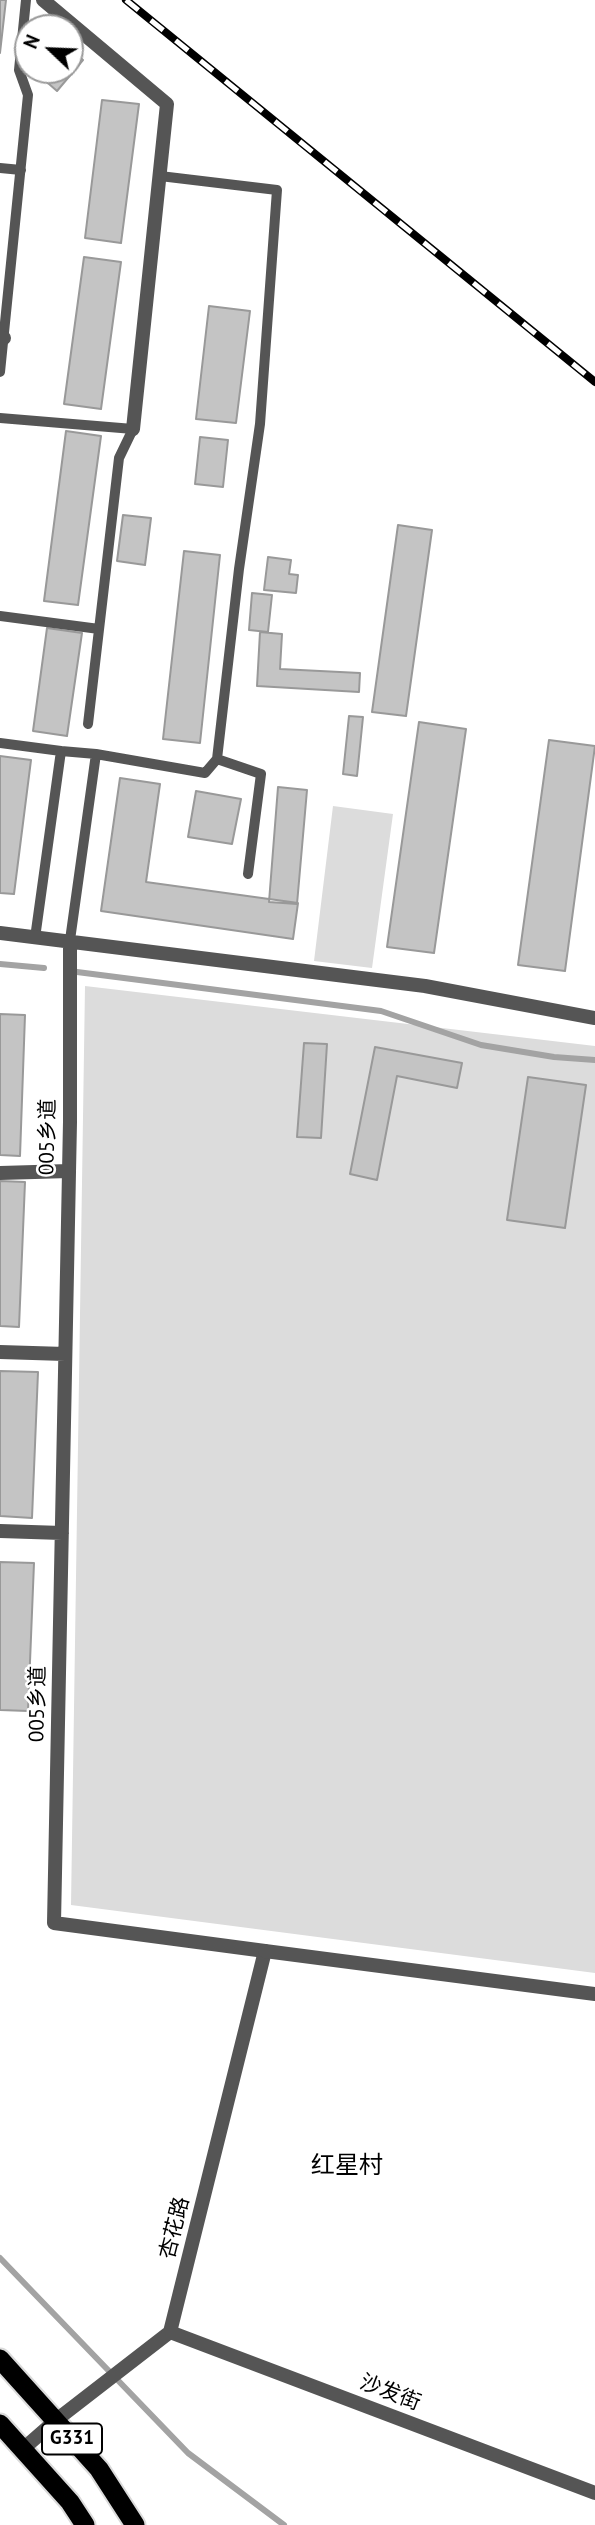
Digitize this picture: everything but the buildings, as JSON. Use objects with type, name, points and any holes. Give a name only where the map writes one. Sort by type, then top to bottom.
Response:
[{"type":"highway","name":"G331","points":[[0,2359],[99,2469],[135,2525]]},
{"type":"highway","name":"G331","points":[[0,2424],[70,2502],[85,2525]]},
{"type":"street","points":[[43,0],[167,104],[133,429]]},
{"type":"street","points":[[0,933],[425,986],[595,1018]]},
{"type":"street","name":"005乡道","points":[[69,940],[69,1171],[54,1923],[595,1994]]},
{"type":"street","points":[[0,1173],[69,1171]]},
{"type":"street","points":[[0,1352],[65,1354]]},
{"type":"street","points":[[0,1531],[62,1533]]},
{"type":"street","name":"杏花路","points":[[170,2332],[265,1951]]},
{"type":"street","points":[[23,2449],[170,2332]]},
{"type":"street","name":"沙发街","points":[[170,2332],[595,2493]]},
{"type":"lane","points":[[0,372],[28,95],[19,70],[26,0]]},
{"type":"lane","points":[[0,168],[21,170]]},
{"type":"lane","points":[[0,743],[96,754],[205,773],[217,759],[239,569],[260,424],[277,190],[160,176]]},
{"type":"lane","points":[[0,418],[133,429],[119,458],[88,724]]},
{"type":"lane","points":[[0,616],[99,629]]},
{"type":"lane","points":[[35,938],[61,751]]},
{"type":"lane","points":[[69,940],[96,754]]},
{"type":"lane","points":[[217,759],[261,774],[248,874]]},
{"type":"shaded area","points":[[333,806],[393,814],[372,968],[314,961]]},
{"type":"shaded area","points":[[85,986],[595,1046],[595,1973],[71,1905]]},
{"type":"waterway","points":[[0,964],[44,968]]},
{"type":"waterway","points":[[77,972],[381,1011],[481,1045],[554,1057],[595,1060]]},
{"type":"waterway","points":[[0,2258],[188,2453],[284,2525]]},
{"type":"railway","points":[[126,0],[595,382]]},
{"type":"district","name":"红星村","points":[[347,2166]]}]
